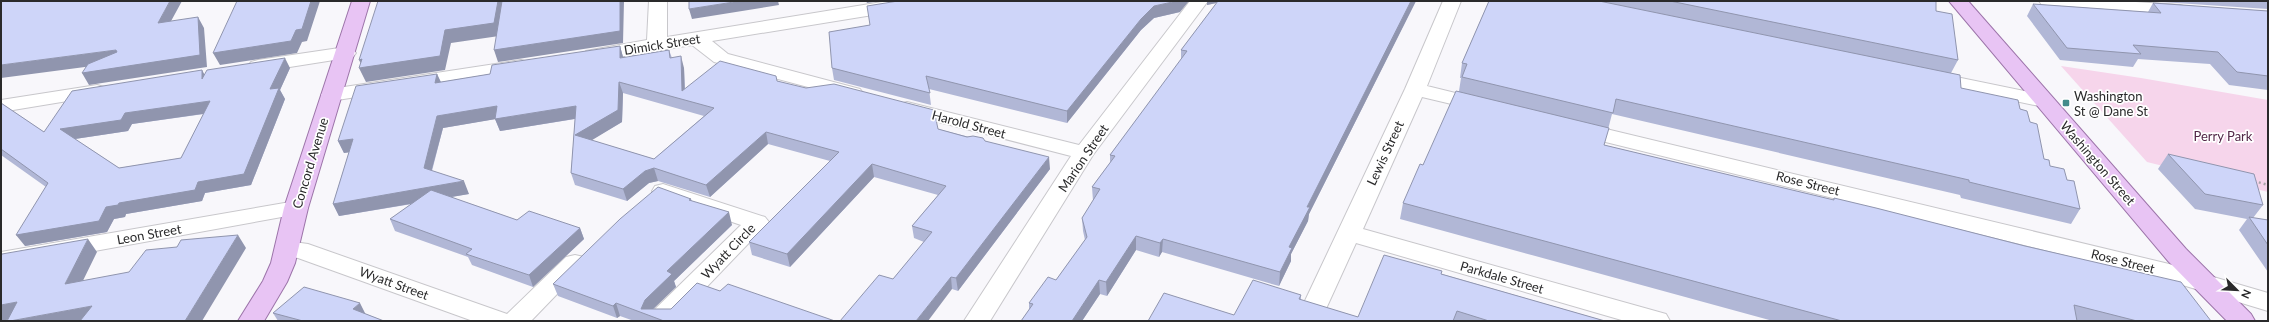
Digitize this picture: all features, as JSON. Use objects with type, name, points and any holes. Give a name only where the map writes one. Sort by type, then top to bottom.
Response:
[{"type":"main road","name":"Concord Avenue","points":[[251,321],[275,282],[287,249],[296,208],[331,95],[346,53],[361,1]]},
{"type":"main road","name":"Washington Street","points":[[1958,1],[2173,251],[2242,321]]},
{"type":"street","points":[[657,45],[658,1]]},
{"type":"street","name":"Dimick Street","points":[[579,57],[697,39],[922,1]]},
{"type":"street","name":"Marion Street","points":[[977,321],[1003,283],[1084,154],[1199,1]]},
{"type":"street","name":"Lewis Street","points":[[1316,305],[1414,89],[1452,1]]},
{"type":"street","points":[[2048,1],[2197,12]]},
{"type":"street","points":[[697,39],[722,58],[868,97]]},
{"type":"street","points":[[237,69],[346,53]]},
{"type":"street","points":[[331,95],[539,63]]},
{"type":"street","points":[[1915,74],[2044,101]]},
{"type":"street","points":[[1,106],[119,87]]},
{"type":"street","points":[[1414,89],[1497,109]]},
{"type":"street","name":"Harold Street","points":[[891,103],[1084,154]]},
{"type":"street","name":"Rose Street","points":[[1560,124],[2201,280],[2268,302]]},
{"type":"street","name":"Wyatt Circle","points":[[646,200],[658,189],[757,222],[659,321]]},
{"type":"street","name":"Leon Street","points":[[1,260],[296,208]]},
{"type":"street","name":"Parkdale Street","points":[[1348,233],[1656,321]]},
{"type":"street","points":[[515,321],[592,246]]},
{"type":"street","name":"Wyatt Street","points":[[287,249],[300,250],[315,255],[500,321]]},
{"type":"path","points":[[2253,181],[2268,185]]},
{"type":"green space","name":"Perry Park","points":[[2061,66],[2268,100],[2268,192],[2147,162]]},
{"type":"building","points":[[1,1],[170,1],[158,23],[198,17],[200,55],[82,73],[88,64],[117,52],[116,50],[1,65]]},
{"type":"building","points":[[237,1],[311,1],[302,29],[296,30],[291,41],[213,53]]},
{"type":"building","points":[[378,1],[498,1],[494,23],[445,30],[440,56],[359,68],[362,59],[359,60]]},
{"type":"building","points":[[502,1],[620,1],[620,31],[494,50]]},
{"type":"building","points":[[689,1],[740,1],[689,9]]},
{"type":"building","points":[[898,1],[1177,1],[1154,6],[1141,19],[1067,111],[926,76],[930,93],[832,68],[829,32],[870,25],[867,6]]},
{"type":"building","points":[[1218,1],[1411,1],[1307,207],[1310,207],[1289,247],[1292,248],[1280,272],[1163,239],[1160,243],[1136,236],[1106,282],[1099,280],[1072,321],[1021,321],[1033,304],[1029,303],[1048,277],[1056,280],[1087,237],[1082,218],[1100,189],[1092,187],[1115,156],[1110,155],[1187,51],[1181,50]]},
{"type":"building","points":[[1489,1],[1599,1],[1960,75],[1961,88],[2018,100],[2020,109],[2027,111],[2030,122],[2037,124],[2044,159],[2049,160],[2050,166],[2064,169],[2067,180],[2074,181],[2080,209],[1969,182],[1969,180],[1616,99],[1613,113],[1462,77],[1467,64],[1462,63]]},
{"type":"building","points":[[1670,1],[1936,1],[1936,11],[1952,14],[1958,60]]},
{"type":"building","points":[[2153,3],[2268,11],[2268,76],[2237,72],[2218,52],[2133,45],[2141,54],[2067,48],[2033,4],[2161,13]]},
{"type":"building","points":[[620,46],[620,58],[669,50],[670,58],[681,56],[682,91],[720,61],[776,76],[777,81],[806,88],[834,84],[934,110],[938,129],[967,137],[973,136],[983,138],[985,141],[1049,157],[956,278],[951,277],[916,321],[840,321],[879,275],[893,279],[932,232],[912,226],[946,186],[872,164],[787,254],[749,242],[839,152],[766,132],[706,185],[654,168],[645,171],[623,189],[571,173],[576,106],[495,119],[497,106],[437,116],[424,168],[464,181],[333,204],[353,139],[338,141],[356,86],[437,74],[435,83],[490,74],[492,65]],"holes":[[[619,82],[714,108],[654,159],[575,135],[618,110]]]},
{"type":"building","points":[[285,58],[270,89],[279,88],[244,174],[198,182],[195,190],[119,203],[118,205],[106,207],[99,221],[16,235],[48,183],[1,149],[1,103],[44,132],[72,91],[202,70],[202,79],[207,70]],"holes":[[[210,101],[181,158],[119,168],[60,129],[121,120],[125,113]]]},
{"type":"building","points":[[1456,91],[1609,128],[1604,145],[1834,200],[1834,198],[2025,246],[2181,282],[2211,321],[2137,321],[2074,305],[2077,321],[1842,321],[1403,203],[1420,164],[1423,165]]},
{"type":"building","points":[[2168,154],[2254,174],[2263,205],[2205,194]]},
{"type":"building","points":[[658,187],[691,199],[689,200],[729,212],[667,271],[672,274],[645,300],[641,309],[671,309],[697,283],[720,291],[728,284],[835,321],[664,321],[616,303],[613,306],[553,284],[620,219]]},
{"type":"building","points":[[431,190],[517,220],[529,211],[580,228],[529,275],[466,254],[472,249],[390,219]]},
{"type":"building","points":[[2249,217],[2268,220],[2268,245]]},
{"type":"building","points":[[238,235],[185,321],[80,321],[92,306],[7,321],[17,302],[1,305],[2,254],[88,239],[65,284],[129,272],[146,250],[177,247],[181,240]]},
{"type":"building","points":[[1384,255],[1442,271],[1441,274],[1605,321],[1489,321],[1457,311],[1453,321],[1148,321],[1164,293],[1234,315],[1253,280],[1301,295],[1299,299],[1358,317]]},
{"type":"building","points":[[304,287],[360,303],[353,309],[384,321],[303,321],[273,313]]},
{"type":"place","name":"Washington St @ Dane St","points":[[2066,103]]}]
